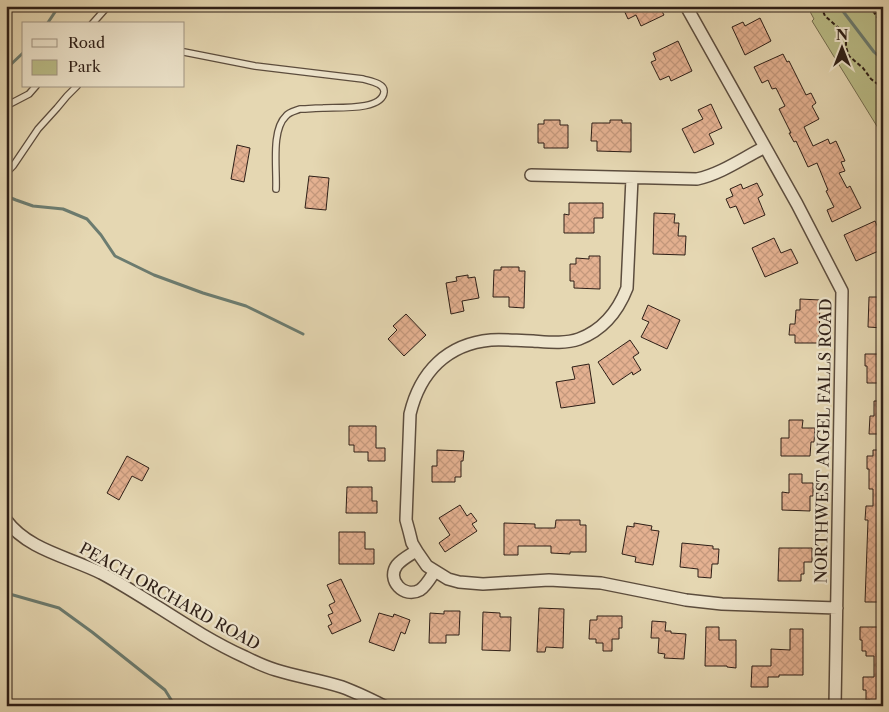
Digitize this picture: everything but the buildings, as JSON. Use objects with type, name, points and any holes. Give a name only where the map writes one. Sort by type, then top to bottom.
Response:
[{"type":"street","name":"NORTHWEST ANGEL FALLS ROAD","points":[[686,6],[765,147],[842,291],[835,706]]},
{"type":"street","points":[[530,175],[697,179],[707,177],[765,147]]},
{"type":"street","points":[[632,178],[627,288],[612,316],[599,328],[577,339],[552,342],[492,340],[474,343],[447,355],[435,365],[422,381],[410,414],[406,520],[412,543],[427,566],[448,579],[459,582],[483,584],[549,580],[602,583],[686,600],[722,604],[837,608]]},
{"type":"street","name":"PEACH ORCHARD ROAD","points":[[6,520],[14,530],[36,546],[122,584],[212,640],[245,657],[276,670],[344,688],[384,706]]},
{"type":"street","points":[[416,551],[396,566],[393,577],[396,585],[406,592],[412,593],[420,590],[435,572]]},
{"type":"lane","points":[[94,22],[108,6]]},
{"type":"lane","points":[[185,52],[255,66],[363,79],[375,83],[384,90],[380,100],[368,106],[300,109],[286,116],[278,129],[276,139],[276,189]]},
{"type":"lane","points":[[6,106],[30,94],[34,88]]},
{"type":"lane","points":[[6,173],[13,166],[38,128],[75,88]]},
{"type":"path","points":[[821,6],[825,16],[846,36],[846,47],[849,56],[864,68],[871,79],[883,88]]},
{"type":"path","points":[[869,6],[883,24]]},
{"type":"green space","points":[[807,6],[883,6],[883,136],[812,21],[814,19]]},
{"type":"waterway","points":[[48,22],[59,6]]},
{"type":"waterway","points":[[839,6],[874,52],[883,60]]},
{"type":"waterway","points":[[6,69],[22,54]]},
{"type":"waterway","points":[[6,196],[33,206],[63,209],[87,219],[101,235],[115,256],[154,275],[246,306],[303,334]]},
{"type":"waterway","points":[[6,593],[59,608],[165,690],[175,706]]}]
